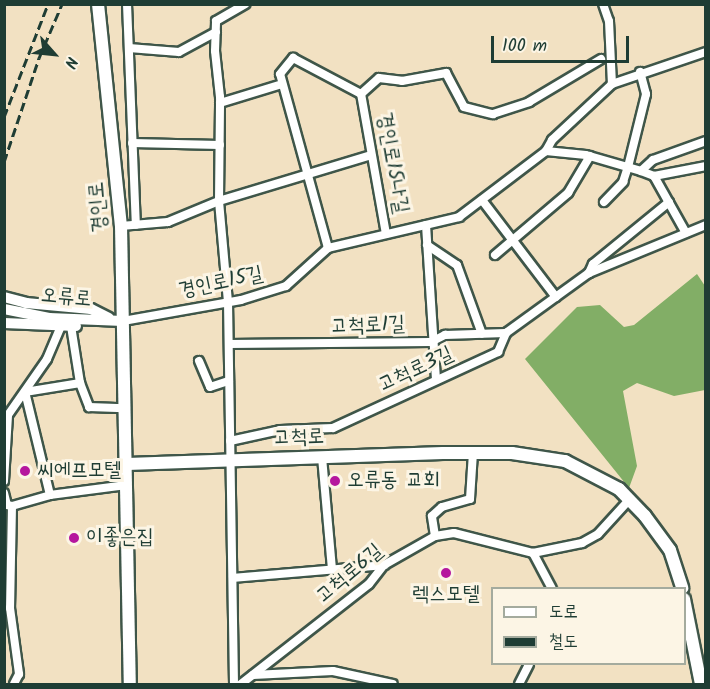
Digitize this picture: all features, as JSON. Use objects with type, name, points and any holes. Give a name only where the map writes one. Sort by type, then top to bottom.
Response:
[{"type":"main road","name":"경인로","points":[[98,4],[121,226],[119,321],[127,464],[130,684]]},
{"type":"main road","name":"고척로","points":[[127,464],[473,453],[512,453],[566,461],[619,489],[630,500],[670,550],[682,587]]},
{"type":"main road","points":[[687,623],[701,684]]},
{"type":"street","points":[[127,4],[136,225]]},
{"type":"street","points":[[234,684],[228,302],[219,201],[220,103],[216,21],[245,4]]},
{"type":"street","points":[[602,5],[609,21],[612,84]]},
{"type":"street","points":[[129,48],[179,52],[216,32]]},
{"type":"street","name":"경인로15길","points":[[119,321],[228,302],[286,286],[328,248],[459,217],[546,151],[552,140],[612,84],[640,72],[705,52]]},
{"type":"street","points":[[328,248],[280,74],[293,58],[361,94]]},
{"type":"street","name":"경인로15나길","points":[[387,234],[361,94],[379,78],[402,81],[446,73],[464,107],[493,114],[529,102],[601,59]]},
{"type":"street","points":[[604,202],[624,182],[646,94],[640,72]]},
{"type":"street","points":[[220,103],[282,84]]},
{"type":"street","points":[[641,171],[653,160],[705,141]]},
{"type":"street","points":[[132,143],[220,145]]},
{"type":"street","points":[[546,151],[590,156],[654,176],[705,166]]},
{"type":"street","points":[[121,226],[168,222],[219,201],[371,155]]},
{"type":"street","points":[[495,255],[568,193],[590,156]]},
{"type":"street","points":[[654,176],[686,232]]},
{"type":"street","points":[[482,200],[556,297]]},
{"type":"street","name":"고척로3길","points":[[589,273],[593,264],[669,202]]},
{"type":"street","points":[[426,225],[431,342],[436,381]]},
{"type":"street","name":"고척로3길","points":[[230,441],[280,430],[333,428],[498,352],[506,333],[589,273],[705,225]]},
{"type":"street","points":[[427,245],[457,265],[482,334]]},
{"type":"street","points":[[4,297],[27,303],[91,309],[119,321]]},
{"type":"street","name":"오류로","points":[[4,309],[49,318],[119,321]]},
{"type":"street","points":[[4,323],[66,326],[119,321]]},
{"type":"street","points":[[66,326],[80,383],[89,406],[124,408]]},
{"type":"street","points":[[4,481],[8,415],[47,359],[66,326]]},
{"type":"street","name":"고척로1길","points":[[229,344],[431,342],[446,335],[506,333]]},
{"type":"street","points":[[199,361],[210,387],[229,381]]},
{"type":"street","points":[[25,392],[80,383]]},
{"type":"street","points":[[25,392],[50,495]]},
{"type":"street","points":[[435,536],[432,516],[442,507],[470,499],[473,453]]},
{"type":"street","points":[[322,457],[332,570]]},
{"type":"street","points":[[4,493],[7,505],[12,506],[50,495],[126,485]]},
{"type":"street","name":"고척로6길","points":[[241,684],[369,584],[384,565],[435,536],[454,533],[533,553],[582,543],[598,534],[630,500]]},
{"type":"street","points":[[12,506],[10,608],[19,674],[14,684]]},
{"type":"street","points":[[533,553],[551,587]]},
{"type":"street","points":[[233,578],[384,565]]},
{"type":"street","points":[[519,684],[528,665]]},
{"type":"street","points":[[253,675],[333,672],[393,684]]},
{"type":"green space","points":[[697,274],[705,286],[705,390],[674,396],[637,383],[623,391],[637,466],[629,488],[525,359],[577,307],[600,305],[624,327],[634,325]]},
{"type":"railway","points":[[4,117],[48,4]]},
{"type":"railway","points":[[4,162],[39,58],[62,4]]},
{"type":"place","name":"씨에프모텔","points":[[25,471]]},
{"type":"place","name":"오류동 교회","points":[[335,481]]},
{"type":"place","name":"이좋은집","points":[[74,538]]},
{"type":"place","name":"렉스모텔","points":[[446,573]]}]
